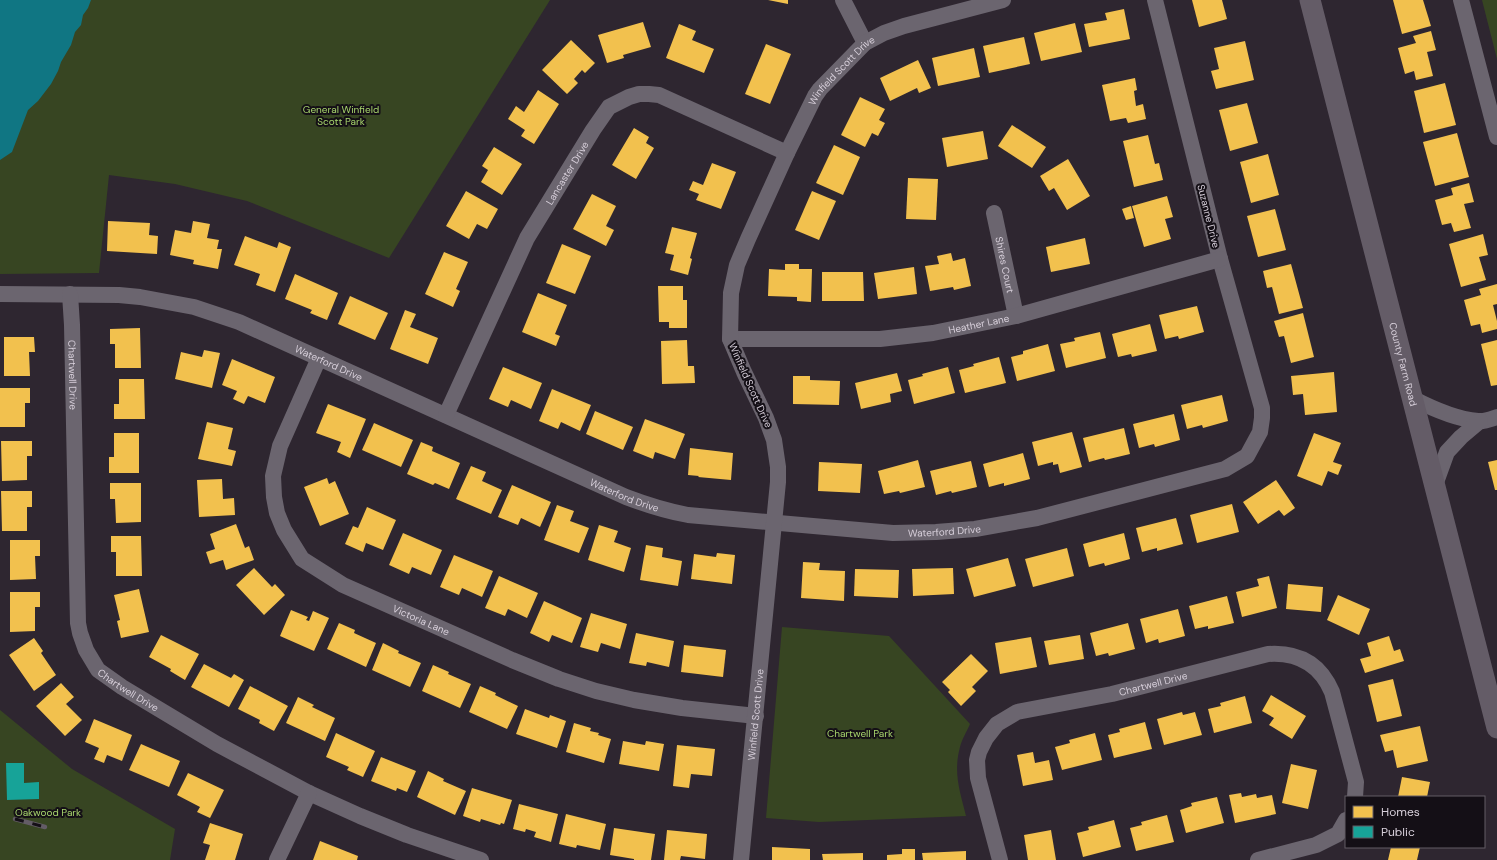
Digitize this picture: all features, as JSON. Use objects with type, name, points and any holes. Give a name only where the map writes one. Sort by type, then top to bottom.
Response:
[{"type":"main road","name":"County Farm Road","points":[[1310,0],[1497,728]]},
{"type":"street","points":[[843,0],[865,43]]},
{"type":"street","name":"Winfield Scott Drive","points":[[741,860],[775,522],[778,467],[774,440],[766,418],[730,339],[731,293],[737,266],[786,153],[818,92],[865,43],[884,33],[904,26],[1003,0]]},
{"type":"street","name":"Suzanne Drive","points":[[1155,0],[1220,259],[1262,408],[1260,432]]},
{"type":"street","points":[[1461,0],[1497,137]]},
{"type":"street","name":"Lancaster Drive","points":[[446,415],[527,238],[593,130],[609,107],[629,97],[639,94],[659,96],[786,153]]},
{"type":"street","name":"Shires Court","points":[[994,213],[1016,316]]},
{"type":"street","name":"Heather Lane","points":[[730,339],[880,339],[933,333],[1016,316],[1220,259]]},
{"type":"street","name":"Waterford Drive","points":[[0,294],[119,295],[140,297],[194,307],[239,322],[650,506],[688,516],[775,522],[893,533],[944,532],[975,529],[1037,518],[1225,469],[1247,456],[1260,432]]},
{"type":"street","name":"Chartwell Drive","points":[[70,294],[73,341],[78,623],[86,650],[98,670],[122,687],[217,744],[309,793],[407,835],[480,860]]},
{"type":"street","name":"Victoria Lane","points":[[319,358],[280,446],[273,476],[274,497],[277,513],[284,530],[302,559],[343,585],[505,657],[559,679],[596,691],[634,700],[682,708],[756,716]]},
{"type":"street","points":[[1412,398],[1436,410],[1480,421],[1497,418]]},
{"type":"street","points":[[1435,485],[1446,452],[1480,421]]},
{"type":"street","name":"Chartwell Drive","points":[[1000,860],[978,778],[977,768],[979,752],[986,738],[997,724],[1017,712],[1112,694],[1268,654],[1289,655],[1300,658],[1310,663],[1327,681],[1332,692],[1356,782],[1355,796]]},
{"type":"street","points":[[277,860],[309,793]]},
{"type":"street","points":[[1258,860],[1316,845],[1338,834],[1345,822]]},
{"type":"green space","name":"General Winfield Scott Park","points":[[0,0],[550,0],[389,258],[247,201],[175,184],[109,175],[99,273],[0,274]]},
{"type":"green space","points":[[1482,0],[1497,0],[1497,59]]},
{"type":"green space","name":"Chartwell Park","points":[[782,627],[889,636],[970,724],[961,744],[957,765],[958,782],[966,816],[819,822],[766,818]]},
{"type":"green space","name":"Oakwood Park","points":[[0,710],[72,769],[175,829],[170,860],[0,860]]},
{"type":"water","points":[[0,0],[91,0],[83,15],[81,25],[75,32],[71,45],[51,84],[38,101],[28,110],[12,152],[0,160]]},
{"type":"building: Homes","points":[[768,0],[788,0],[788,4]]},
{"type":"building: Homes","points":[[1192,0],[1222,0],[1227,19],[1199,27]]},
{"type":"building: Homes","points":[[1393,0],[1423,0],[1431,26],[1402,34]]},
{"type":"building: Homes","points":[[1124,9],[1130,39],[1089,47],[1084,24],[1107,20],[1105,13]]},
{"type":"building: Homes","points":[[643,22],[651,47],[623,55],[624,58],[607,63],[598,35]]},
{"type":"building: Homes","points":[[1075,23],[1082,52],[1041,61],[1034,33]]},
{"type":"building: Homes","points":[[679,24],[696,31],[692,40],[714,49],[704,73],[666,58]]},
{"type":"building: Homes","points":[[1431,31],[1436,50],[1427,52],[1433,76],[1416,80],[1414,71],[1405,74],[1398,48],[1416,43],[1413,36]]},
{"type":"building: Homes","points":[[1024,37],[1030,64],[989,73],[983,46]]},
{"type":"building: Homes","points":[[571,40],[595,63],[585,73],[582,70],[574,79],[578,83],[567,94],[542,70]]},
{"type":"building: Homes","points":[[1245,41],[1254,80],[1216,89],[1211,71],[1219,69],[1214,48]]},
{"type":"building: Homes","points":[[766,44],[791,54],[770,104],[745,94]]},
{"type":"building: Homes","points":[[974,48],[980,77],[938,86],[932,58]]},
{"type":"building: Homes","points":[[918,60],[931,88],[919,93],[917,88],[890,101],[880,78]]},
{"type":"building: Homes","points":[[1135,78],[1137,90],[1134,91],[1136,106],[1143,104],[1146,119],[1128,123],[1126,118],[1110,121],[1102,85]]},
{"type":"building: Homes","points":[[1445,83],[1456,125],[1424,133],[1414,91]]},
{"type":"building: Homes","points":[[538,90],[559,104],[534,144],[521,136],[525,130],[508,119],[516,106],[524,112]]},
{"type":"building: Homes","points":[[860,97],[885,109],[879,120],[885,123],[878,136],[872,133],[865,147],[841,135]]},
{"type":"building: Homes","points":[[1247,103],[1258,143],[1230,151],[1219,110]]},
{"type":"building: Homes","points":[[1012,125],[1046,147],[1032,168],[998,146]]},
{"type":"building: Homes","points":[[634,128],[649,137],[646,143],[654,148],[636,179],[612,165]]},
{"type":"building: Homes","points":[[983,131],[988,159],[947,167],[942,138]]},
{"type":"building: Homes","points":[[1457,133],[1469,177],[1435,186],[1423,142]]},
{"type":"building: Homes","points":[[1148,135],[1155,164],[1159,163],[1163,180],[1134,187],[1123,141]]},
{"type":"building: Homes","points":[[834,145],[860,157],[843,195],[816,183]]},
{"type":"building: Homes","points":[[494,147],[522,164],[502,195],[481,182],[488,170],[482,166]]},
{"type":"building: Homes","points":[[1268,154],[1279,195],[1251,203],[1240,162]]},
{"type":"building: Homes","points":[[1068,159],[1090,196],[1067,210],[1054,188],[1049,191],[1040,176]]},
{"type":"building: Homes","points":[[712,163],[736,172],[721,209],[696,200],[699,194],[689,190],[693,181],[703,185]]},
{"type":"building: Homes","points":[[908,178],[938,179],[936,220],[906,219]]},
{"type":"building: Homes","points":[[1469,183],[1474,202],[1464,204],[1471,228],[1454,232],[1451,223],[1442,225],[1435,200],[1453,195],[1451,188]]},
{"type":"building: Homes","points":[[466,191],[498,209],[487,229],[477,224],[469,239],[446,226]]},
{"type":"building: Homes","points":[[812,191],[836,201],[819,240],[795,230]]},
{"type":"building: Homes","points":[[592,194],[616,206],[606,226],[614,230],[606,246],[573,229]]},
{"type":"building: Homes","points":[[1167,196],[1173,217],[1165,219],[1171,239],[1144,247],[1132,206]]},
{"type":"building: Homes","points":[[1131,206],[1134,218],[1126,220],[1122,209]]},
{"type":"building: Homes","points":[[1275,209],[1286,250],[1258,257],[1247,216]]},
{"type":"building: Homes","points":[[108,221],[150,223],[149,235],[158,236],[157,254],[107,251]]},
{"type":"building: Homes","points":[[193,221],[210,224],[207,238],[219,240],[217,249],[222,249],[218,269],[193,264],[194,260],[170,255],[175,230],[191,233]]},
{"type":"building: Homes","points":[[672,227],[697,233],[690,258],[692,259],[688,275],[670,270],[674,255],[665,253]]},
{"type":"building: Homes","points":[[1483,234],[1488,255],[1479,257],[1486,280],[1461,287],[1449,244]]},
{"type":"building: Homes","points":[[245,236],[277,248],[279,242],[291,247],[275,292],[256,285],[260,274],[234,265]]},
{"type":"building: Homes","points":[[1085,238],[1090,264],[1051,272],[1046,247]]},
{"type":"building: Homes","points":[[562,244],[591,256],[575,294],[546,283]]},
{"type":"building: Homes","points":[[444,252],[468,262],[456,289],[460,291],[453,307],[425,294]]},
{"type":"building: Homes","points":[[951,253],[953,261],[965,258],[971,286],[954,290],[953,287],[930,291],[925,266],[939,264],[937,256]]},
{"type":"building: Homes","points":[[785,264],[799,264],[799,269],[812,269],[811,302],[797,301],[797,297],[768,296],[769,269],[785,270]]},
{"type":"building: Homes","points":[[1291,264],[1303,308],[1279,314],[1272,287],[1267,288],[1263,271]]},
{"type":"building: Homes","points":[[914,267],[917,294],[878,299],[874,273]]},
{"type":"building: Homes","points":[[822,272],[863,272],[864,301],[822,301]]},
{"type":"building: Homes","points":[[295,274],[338,293],[327,320],[310,313],[312,310],[285,299]]},
{"type":"building: Homes","points":[[1497,284],[1497,304],[1493,305],[1497,321],[1497,329],[1482,333],[1480,324],[1471,326],[1464,300],[1481,295],[1479,289]]},
{"type":"building: Homes","points":[[658,286],[683,286],[683,300],[687,300],[687,328],[669,328],[669,322],[659,322]]},
{"type":"building: Homes","points":[[538,293],[567,305],[555,334],[560,336],[556,346],[522,332]]},
{"type":"building: Homes","points":[[350,296],[388,313],[375,340],[338,324]]},
{"type":"building: Homes","points":[[1197,306],[1204,332],[1179,339],[1178,336],[1165,339],[1159,315]]},
{"type":"building: Homes","points":[[405,310],[416,314],[410,327],[438,338],[428,364],[390,349]]},
{"type":"building: Homes","points":[[1303,313],[1314,357],[1291,363],[1284,336],[1279,337],[1274,321]]},
{"type":"building: Homes","points":[[1150,324],[1157,351],[1132,357],[1131,354],[1118,357],[1112,334]]},
{"type":"building: Homes","points":[[140,328],[141,368],[115,368],[115,344],[110,344],[110,329]]},
{"type":"building: Homes","points":[[1100,332],[1106,358],[1066,368],[1060,344],[1075,341],[1074,338]]},
{"type":"building: Homes","points":[[4,337],[34,337],[35,352],[29,352],[30,376],[4,376]]},
{"type":"building: Homes","points":[[687,340],[688,366],[694,366],[695,383],[662,384],[661,341]]},
{"type":"building: Homes","points":[[1497,340],[1497,385],[1491,386],[1481,344]]},
{"type":"building: Homes","points":[[1048,344],[1055,371],[1017,381],[1011,357],[1023,354],[1023,351]]},
{"type":"building: Homes","points":[[204,350],[220,353],[212,388],[175,379],[181,352],[202,357]]},
{"type":"building: Homes","points":[[999,357],[1006,383],[965,393],[959,370],[974,366],[973,364]]},
{"type":"building: Homes","points":[[232,359],[275,377],[265,403],[248,396],[244,404],[233,399],[237,391],[222,385]]},
{"type":"building: Homes","points":[[503,367],[542,383],[531,409],[511,400],[508,407],[489,399]]},
{"type":"building: Homes","points":[[948,367],[955,393],[914,404],[908,380],[923,376],[922,374]]},
{"type":"building: Homes","points":[[1334,372],[1337,412],[1305,415],[1303,394],[1293,395],[1291,376]]},
{"type":"building: Homes","points":[[897,373],[902,391],[890,394],[891,402],[861,409],[855,383]]},
{"type":"building: Homes","points":[[793,376],[810,376],[810,380],[840,381],[839,405],[793,404]]},
{"type":"building: Homes","points":[[119,379],[144,379],[145,419],[114,419],[114,404],[119,404]]},
{"type":"building: Homes","points":[[0,388],[30,388],[30,403],[25,403],[25,427],[0,427]]},
{"type":"building: Homes","points":[[552,389],[591,405],[580,431],[561,422],[558,429],[539,421]]},
{"type":"building: Homes","points":[[1222,395],[1228,421],[1203,428],[1202,425],[1187,429],[1181,405]]},
{"type":"building: Homes","points":[[328,404],[366,419],[350,458],[337,452],[341,442],[316,433]]},
{"type":"building: Homes","points":[[595,411],[633,427],[623,450],[586,434]]},
{"type":"building: Homes","points":[[1174,414],[1180,440],[1155,447],[1154,444],[1139,448],[1133,424]]},
{"type":"building: Homes","points":[[645,419],[685,434],[675,459],[655,452],[653,459],[633,451]]},
{"type":"building: Homes","points":[[207,422],[233,428],[228,449],[236,451],[232,466],[198,459]]},
{"type":"building: Homes","points":[[374,423],[413,440],[401,467],[362,450]]},
{"type":"building: Homes","points":[[1124,428],[1130,454],[1089,462],[1083,438]]},
{"type":"building: Homes","points":[[1072,432],[1082,467],[1060,473],[1058,464],[1053,465],[1053,462],[1038,466],[1032,442]]},
{"type":"building: Homes","points":[[114,433],[139,433],[139,473],[109,473],[109,457],[114,457]]},
{"type":"building: Homes","points":[[1314,433],[1341,443],[1333,462],[1342,465],[1338,475],[1328,471],[1322,486],[1297,476]]},
{"type":"building: Homes","points":[[1,441],[32,441],[32,456],[27,456],[27,480],[2,481]]},
{"type":"building: Homes","points":[[421,442],[433,447],[432,451],[460,463],[449,489],[435,483],[433,485],[407,474]]},
{"type":"building: Homes","points":[[690,448],[733,453],[731,480],[688,475]]},
{"type":"building: Homes","points":[[1023,453],[1030,479],[1004,486],[1004,483],[989,487],[983,464]]},
{"type":"building: Homes","points":[[918,460],[925,487],[900,493],[899,491],[884,494],[878,471]]},
{"type":"building: Homes","points":[[1497,460],[1497,490],[1495,490],[1488,462]]},
{"type":"building: Homes","points":[[971,461],[977,487],[936,495],[930,471]]},
{"type":"building: Homes","points":[[819,462],[862,464],[860,493],[818,491]]},
{"type":"building: Homes","points":[[471,466],[486,472],[482,481],[502,490],[491,514],[456,499]]},
{"type":"building: Homes","points":[[327,478],[329,484],[335,481],[349,514],[320,526],[304,487]]},
{"type":"building: Homes","points":[[222,479],[223,499],[234,498],[235,515],[199,517],[197,480]]},
{"type":"building: Homes","points":[[1276,480],[1295,508],[1284,516],[1279,510],[1258,524],[1243,502]]},
{"type":"building: Homes","points":[[110,483],[141,483],[141,522],[116,523],[115,499],[110,499]]},
{"type":"building: Homes","points":[[512,485],[551,502],[540,527],[521,518],[518,525],[498,517]]},
{"type":"building: Homes","points":[[1,491],[32,491],[32,507],[27,507],[27,531],[2,531]]},
{"type":"building: Homes","points":[[1232,504],[1239,532],[1197,543],[1190,515]]},
{"type":"building: Homes","points":[[557,505],[574,511],[570,521],[589,528],[579,553],[544,540]]},
{"type":"building: Homes","points":[[367,507],[396,520],[383,550],[366,543],[363,552],[345,544],[353,526],[358,528]]},
{"type":"building: Homes","points":[[1176,518],[1183,544],[1157,551],[1157,548],[1142,552],[1136,528]]},
{"type":"building: Homes","points":[[236,524],[245,548],[249,546],[254,560],[226,570],[223,560],[210,564],[206,552],[215,549],[210,534]]},
{"type":"building: Homes","points":[[599,525],[618,531],[614,542],[631,548],[624,572],[588,560]]},
{"type":"building: Homes","points":[[403,533],[442,550],[431,575],[412,567],[409,574],[389,565]]},
{"type":"building: Homes","points":[[1124,533],[1130,559],[1105,566],[1104,563],[1089,567],[1083,544]]},
{"type":"building: Homes","points":[[111,536],[141,536],[142,576],[116,576],[116,552],[111,552]]},
{"type":"building: Homes","points":[[10,540],[40,540],[40,556],[35,556],[36,579],[10,580]]},
{"type":"building: Homes","points":[[646,545],[663,548],[662,557],[682,561],[678,586],[640,580]]},
{"type":"building: Homes","points":[[1067,548],[1074,576],[1033,587],[1025,559]]},
{"type":"building: Homes","points":[[717,553],[735,555],[732,584],[691,579],[694,554],[716,557]]},
{"type":"building: Homes","points":[[454,555],[493,571],[482,597],[462,588],[459,595],[440,587]]},
{"type":"building: Homes","points":[[1008,558],[1016,586],[974,597],[966,569]]},
{"type":"building: Homes","points":[[803,562],[820,563],[819,570],[845,571],[844,601],[801,598]]},
{"type":"building: Homes","points":[[254,568],[272,587],[275,584],[285,595],[264,615],[236,585]]},
{"type":"building: Homes","points":[[953,568],[954,594],[913,596],[912,569]]},
{"type":"building: Homes","points":[[855,569],[899,570],[898,598],[854,596]]},
{"type":"building: Homes","points":[[499,576],[538,593],[527,618],[508,609],[505,616],[485,608]]},
{"type":"building: Homes","points":[[1269,576],[1277,608],[1242,617],[1236,592],[1259,586],[1257,579]]},
{"type":"building: Homes","points":[[1288,584],[1323,587],[1321,612],[1286,609]]},
{"type":"building: Homes","points":[[139,589],[149,632],[121,638],[117,621],[120,620],[114,595]]},
{"type":"building: Homes","points":[[10,592],[40,592],[40,607],[35,607],[35,631],[10,632]]},
{"type":"building: Homes","points":[[1338,595],[1370,609],[1359,635],[1327,620]]},
{"type":"building: Homes","points":[[1227,596],[1234,623],[1208,629],[1208,626],[1195,629],[1189,606]]},
{"type":"building: Homes","points":[[544,601],[582,618],[572,643],[552,635],[549,642],[530,633]]},
{"type":"building: Homes","points":[[1178,609],[1185,636],[1159,643],[1158,639],[1146,643],[1140,619]]},
{"type":"building: Homes","points":[[291,610],[308,617],[306,620],[309,621],[313,611],[329,618],[314,651],[280,636]]},
{"type":"building: Homes","points":[[591,613],[627,624],[620,649],[601,643],[598,652],[580,647]]},
{"type":"building: Homes","points":[[339,623],[355,630],[354,633],[376,643],[366,667],[327,649]]},
{"type":"building: Homes","points":[[1128,623],[1135,649],[1109,656],[1108,653],[1096,656],[1090,633]]},
{"type":"building: Homes","points":[[636,633],[674,641],[669,667],[647,662],[646,666],[629,663]]},
{"type":"building: Homes","points":[[161,635],[199,654],[185,680],[170,671],[171,669],[149,657]]},
{"type":"building: Homes","points":[[1080,635],[1084,659],[1049,665],[1044,641]]},
{"type":"building: Homes","points":[[1389,636],[1394,651],[1400,649],[1404,661],[1365,673],[1360,659],[1371,656],[1367,643]]},
{"type":"building: Homes","points":[[1031,637],[1037,667],[1000,674],[995,643]]},
{"type":"building: Homes","points":[[34,638],[43,651],[41,653],[56,675],[34,691],[9,655]]},
{"type":"building: Homes","points":[[383,643],[399,651],[398,653],[421,663],[410,687],[372,670]]},
{"type":"building: Homes","points":[[684,645],[726,650],[723,677],[681,672]]},
{"type":"building: Homes","points":[[971,654],[988,671],[972,687],[976,691],[961,706],[948,692],[950,690],[942,682]]},
{"type":"building: Homes","points":[[204,664],[231,678],[234,674],[244,680],[229,707],[191,687]]},
{"type":"building: Homes","points":[[433,665],[449,672],[448,674],[471,684],[460,708],[422,691]]},
{"type":"building: Homes","points":[[1393,679],[1402,716],[1377,722],[1368,685]]},
{"type":"building: Homes","points":[[61,683],[74,697],[66,704],[82,720],[65,736],[36,706]]},
{"type":"building: Homes","points":[[250,686],[288,706],[274,731],[259,723],[260,720],[238,709]]},
{"type":"building: Homes","points":[[480,686],[496,693],[495,695],[518,706],[507,729],[469,712]]},
{"type":"building: Homes","points":[[1271,695],[1306,716],[1292,739],[1269,725],[1274,718],[1262,711]]},
{"type":"building: Homes","points":[[1245,696],[1252,723],[1214,733],[1208,709],[1221,706],[1220,703]]},
{"type":"building: Homes","points":[[298,697],[314,705],[312,707],[335,718],[325,741],[286,723]]},
{"type":"building: Homes","points":[[525,709],[549,718],[550,715],[566,721],[557,748],[516,734]]},
{"type":"building: Homes","points":[[1182,712],[1183,715],[1195,712],[1202,735],[1164,745],[1157,719]]},
{"type":"building: Homes","points":[[94,719],[132,735],[122,761],[107,755],[104,763],[94,759],[99,748],[85,742]]},
{"type":"building: Homes","points":[[1145,722],[1152,749],[1114,758],[1108,735],[1120,732],[1119,729]]},
{"type":"building: Homes","points":[[574,723],[591,728],[590,731],[599,733],[598,735],[611,739],[604,763],[566,752]]},
{"type":"building: Homes","points":[[1420,726],[1428,761],[1397,768],[1393,750],[1385,752],[1380,735]]},
{"type":"building: Homes","points":[[336,733],[375,751],[363,777],[347,770],[349,767],[326,757]]},
{"type":"building: Homes","points":[[1095,733],[1102,760],[1062,770],[1055,747],[1070,743],[1069,740]]},
{"type":"building: Homes","points":[[623,741],[645,745],[646,741],[664,744],[659,771],[619,764]]},
{"type":"building: Homes","points":[[141,744],[180,761],[169,787],[129,770]]},
{"type":"building: Homes","points":[[677,745],[715,749],[712,776],[691,774],[689,788],[673,786]]},
{"type":"building: Homes","points":[[1033,752],[1035,763],[1049,760],[1053,780],[1023,786],[1017,755]]},
{"type":"building: Homes","points":[[381,757],[416,771],[407,792],[397,788],[396,791],[371,781]]},
{"type":"building: Homes","points":[[1291,764],[1317,770],[1308,809],[1282,803]]},
{"type":"building: Homes","points":[[428,771],[444,779],[443,781],[466,791],[455,815],[417,797]]},
{"type":"building: Homes","points":[[188,773],[224,790],[210,818],[197,812],[200,807],[177,795]]},
{"type":"building: Homes","points":[[1402,777],[1430,782],[1427,796],[1398,796]]},
{"type":"building: Homes","points":[[472,788],[512,800],[504,824],[501,823],[500,825],[481,819],[480,822],[463,816]]},
{"type":"building: Homes","points":[[1241,793],[1242,797],[1256,794],[1257,798],[1272,795],[1276,814],[1235,823],[1229,795]]},
{"type":"building: Homes","points":[[1217,797],[1224,823],[1186,833],[1180,810],[1192,806],[1191,803]]},
{"type":"building: Homes","points":[[519,804],[558,814],[551,842],[534,837],[536,832],[526,829],[525,832],[513,829]]},
{"type":"building: Homes","points":[[566,814],[606,824],[600,850],[577,845],[576,848],[559,844]]},
{"type":"building: Homes","points":[[1167,815],[1174,842],[1136,851],[1130,828],[1142,825],[1141,822]]},
{"type":"building: Homes","points":[[1114,820],[1121,847],[1083,857],[1077,833],[1089,830],[1088,827]]},
{"type":"building: Homes","points":[[210,823],[243,834],[235,860],[205,860],[210,845],[203,843]]},
{"type":"building: Homes","points":[[614,828],[655,834],[651,860],[634,860],[610,855]]},
{"type":"building: Homes","points":[[667,830],[707,834],[705,859],[681,856],[680,860],[664,860]]},
{"type":"building: Homes","points":[[1051,830],[1056,860],[1028,860],[1024,835]]},
{"type":"building: Homes","points":[[320,841],[358,856],[357,860],[313,860]]},
{"type":"building: Homes","points":[[772,847],[810,849],[810,860],[772,860]]},
{"type":"building: Homes","points":[[1391,848],[1420,848],[1417,860],[1388,860]]},
{"type":"building: Homes","points":[[902,849],[915,849],[915,860],[887,860],[887,855],[902,854]]},
{"type":"building: Homes","points":[[966,851],[966,860],[923,860],[922,853]]},
{"type":"building: Homes","points":[[863,853],[863,860],[823,860],[822,854]]},
{"type":"building: Public","points":[[6,763],[24,763],[24,783],[39,782],[39,799],[7,800]]},
{"type":"railway","points":[[15,819],[45,827]]}]
